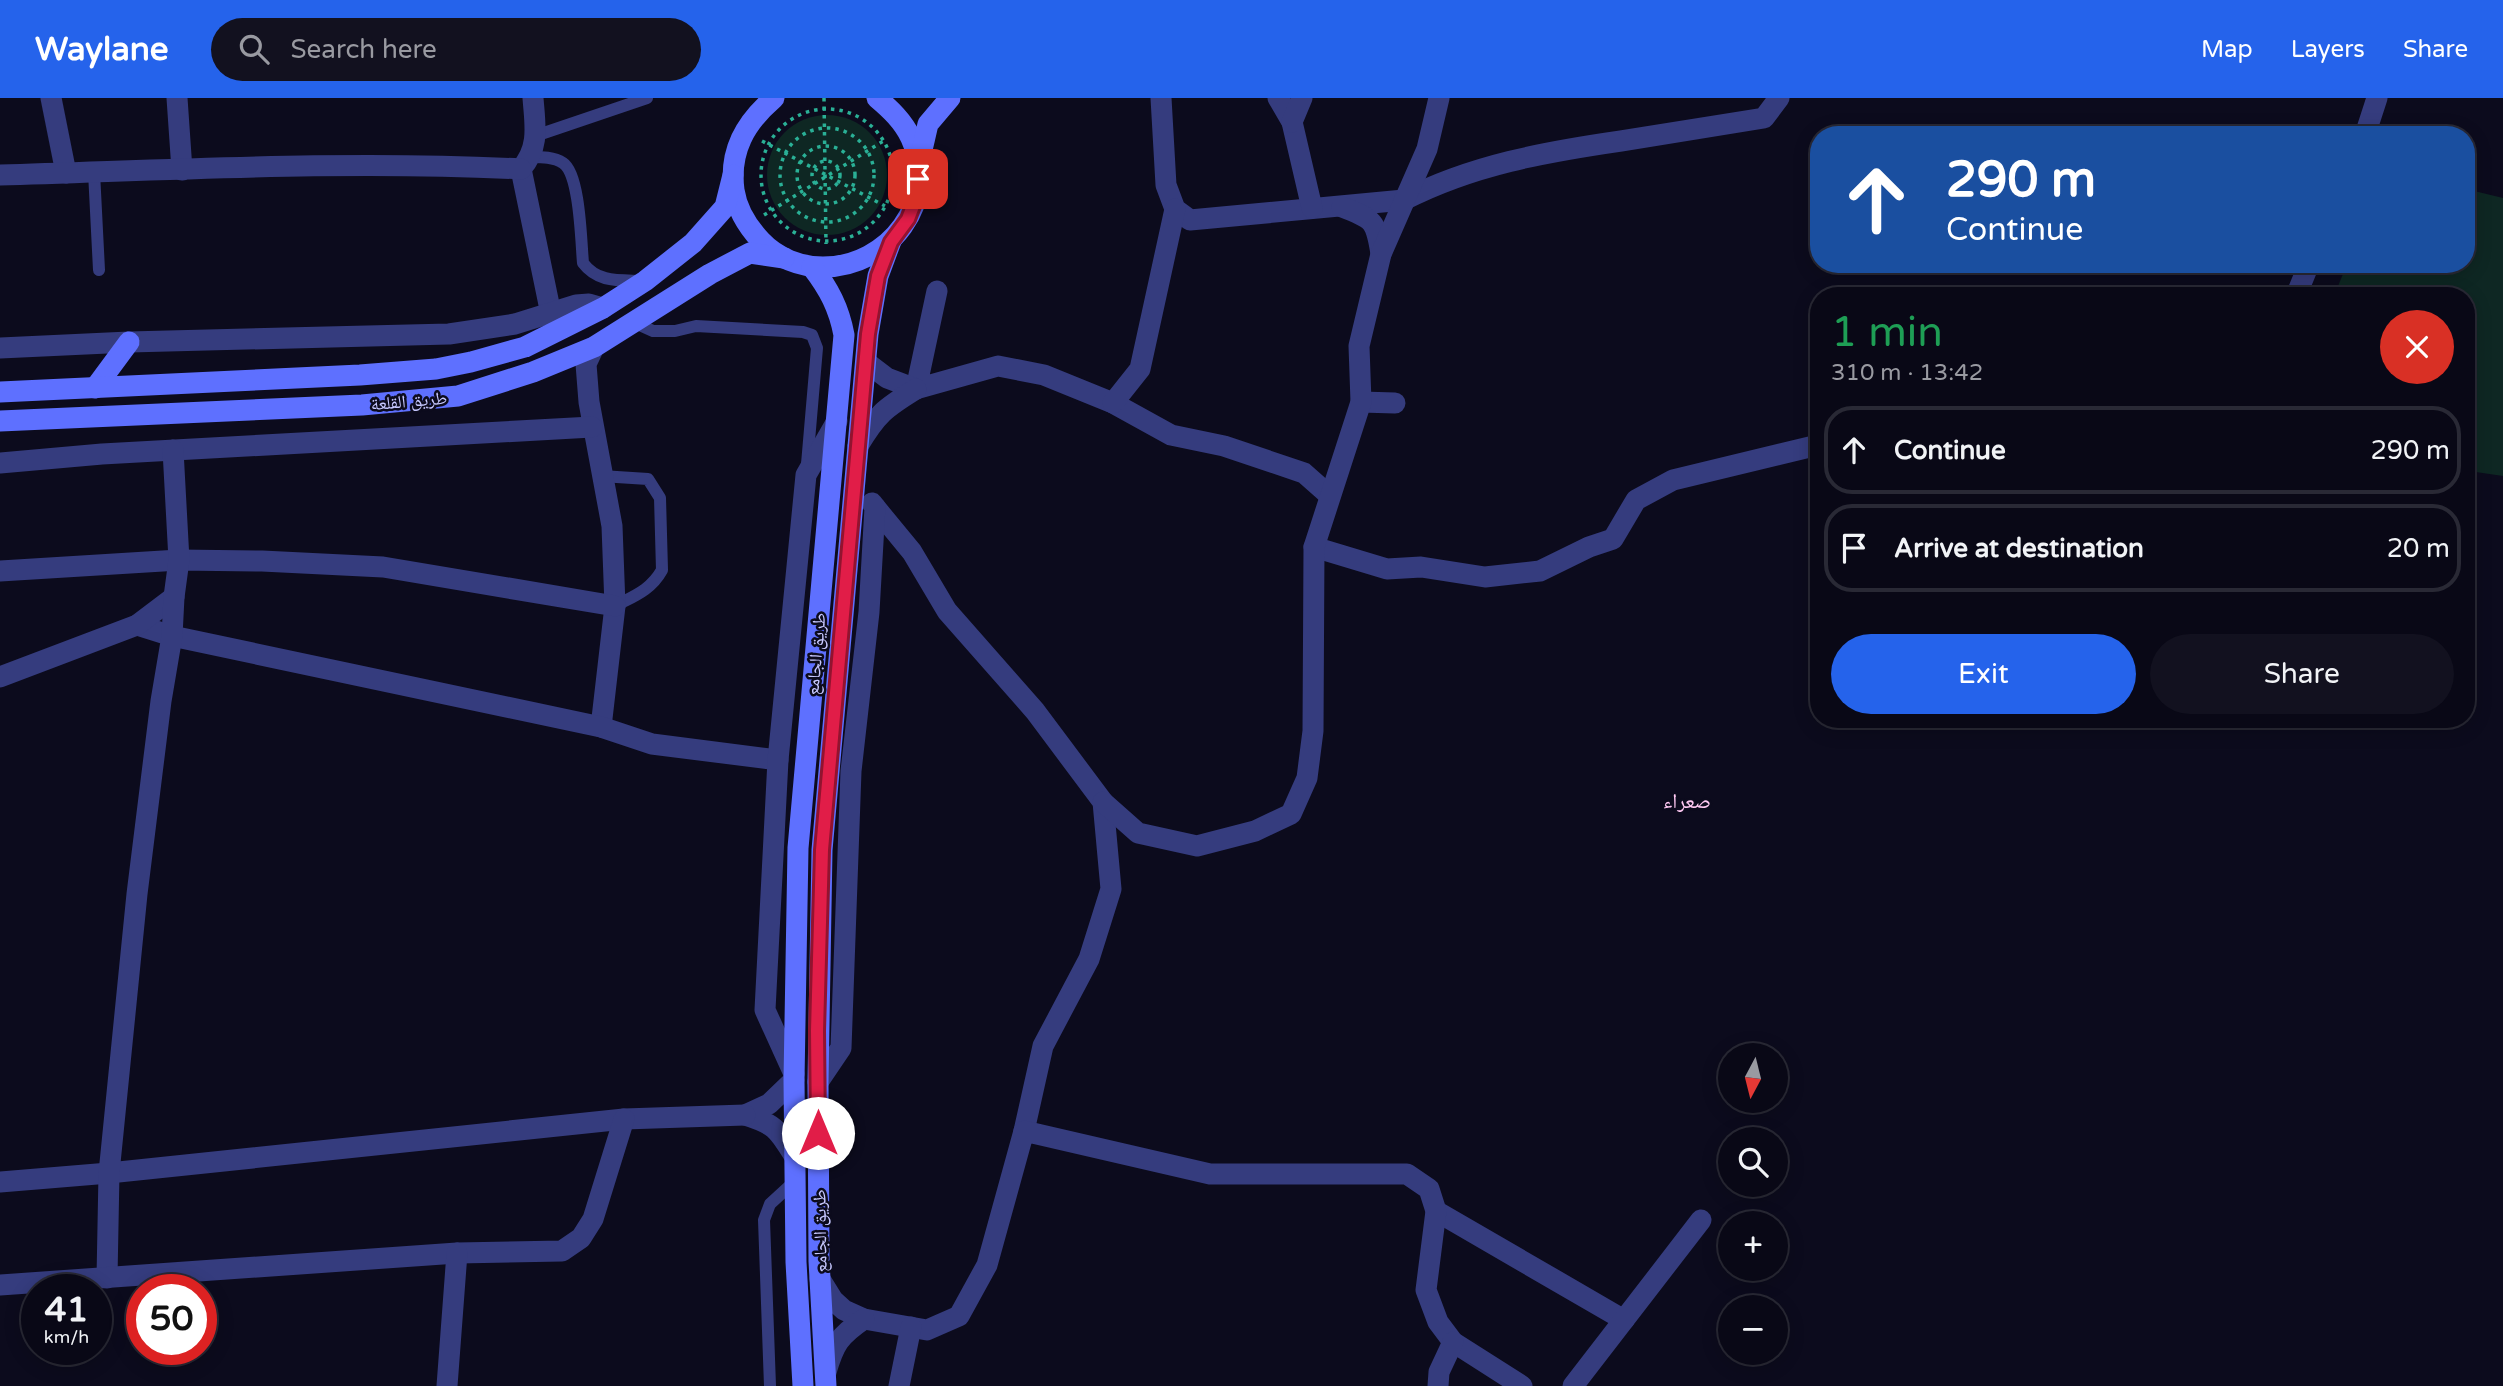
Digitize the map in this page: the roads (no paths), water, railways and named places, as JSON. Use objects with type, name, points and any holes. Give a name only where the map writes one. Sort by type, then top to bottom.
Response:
[{"type":"main road","name":"طريق القلعة","points":[[0,393],[436,369],[525,347],[603,308],[645,281],[693,243],[708,227],[724,207],[750,98]]},
{"type":"main road","points":[[743,132],[757,112],[774,98]]},
{"type":"main road","points":[[877,98],[896,114],[911,138],[919,165]]},
{"type":"main road","points":[[733,175],[741,214],[766,247],[784,258],[819,267],[840,267],[868,258],[891,242],[908,219],[918,193],[919,165],[928,124],[950,98]]},
{"type":"main road","name":"طريق الجامع","points":[[826,1379],[820,1279],[818,1082],[822,850],[866,362],[878,276],[891,242]]},
{"type":"main road","name":"طريق القلعة","points":[[0,421],[362,405],[458,396],[533,372],[594,346],[710,274],[750,253],[784,258]]},
{"type":"main road","name":"طريق الجامع","points":[[803,1386],[796,1262],[794,1077],[798,848],[844,335],[840,312],[819,267]]},
{"type":"main road","points":[[95,388],[129,342]]},
{"type":"street","points":[[51,98],[66,173]]},
{"type":"street","points":[[177,98],[182,170]]},
{"type":"street","points":[[533,98],[535,136],[526,163],[551,314]]},
{"type":"street","points":[[1113,403],[1140,369],[1175,209],[1166,185],[1161,98]]},
{"type":"street","points":[[1278,98],[1292,122],[1312,208]]},
{"type":"street","points":[[1292,122],[1302,98]]},
{"type":"street","points":[[1421,98],[1434,120]]},
{"type":"street","points":[[855,482],[912,552],[947,611],[1035,710],[1103,802],[1138,833],[1197,846],[1255,831],[1291,814],[1307,778],[1313,731],[1314,547],[1361,402],[1359,346],[1381,254],[1427,149],[1439,98]]},
{"type":"street","points":[[1175,209],[1190,220],[1404,200],[1430,186],[1471,171],[1550,152],[1764,118],[1779,98]]},
{"type":"street","points":[[2368,126],[2377,98]]},
{"type":"street","points":[[1427,149],[1441,166],[1471,171]]},
{"type":"street","points":[[0,175],[526,163]]},
{"type":"street","points":[[1340,206],[1363,215],[1377,228],[1381,254]]},
{"type":"street","points":[[916,388],[937,290]]},
{"type":"street","points":[[0,348],[449,334],[514,324],[576,305],[589,304],[603,308]]},
{"type":"street","points":[[594,346],[586,364],[592,427],[612,526],[615,606],[601,727]]},
{"type":"street","points":[[866,362],[887,378],[916,388]]},
{"type":"street","points":[[858,446],[873,421],[888,406],[916,388],[998,366],[1044,375],[1113,403],[1171,435],[1224,446],[1304,473],[1330,496]]},
{"type":"street","points":[[1361,402],[1395,403]]},
{"type":"street","points":[[745,1115],[769,1104],[794,1077],[765,1010],[778,760],[806,475],[837,421]]},
{"type":"street","points":[[0,463],[173,450],[592,427]]},
{"type":"street","points":[[1314,547],[1387,569],[1421,567],[1485,577],[1540,571],[1589,547],[1614,539],[1636,500],[1673,480],[1810,447]]},
{"type":"street","points":[[107,1274],[109,1174],[139,880],[161,701],[172,636],[179,560],[173,450]]},
{"type":"street","points":[[1304,473],[1342,456]]},
{"type":"street","points":[[818,1082],[841,1048],[851,771],[869,612],[875,507]]},
{"type":"street","points":[[0,571],[179,560],[383,567],[615,606]]},
{"type":"street","points":[[0,677],[137,625],[174,597]]},
{"type":"street","points":[[137,625],[172,636],[601,727],[652,744],[778,760]]},
{"type":"street","points":[[820,1279],[833,1300],[844,1310],[863,1319],[927,1330],[959,1316],[987,1265],[1024,1131],[1043,1046],[1089,959],[1111,890],[1103,802]]},
{"type":"street","points":[[0,1182],[109,1174],[624,1119],[745,1115],[769,1122],[795,1157]]},
{"type":"street","points":[[112,1278],[457,1253],[562,1251],[581,1238],[593,1219],[624,1119]]},
{"type":"street","points":[[1024,1131],[1210,1174],[1408,1174],[1429,1189],[1436,1211],[1426,1290],[1438,1322],[1454,1342],[1522,1386]]},
{"type":"street","points":[[1436,1211],[1624,1320]]},
{"type":"street","points":[[1573,1386],[1701,1220]]},
{"type":"street","points":[[447,1386],[457,1253]]},
{"type":"street","points":[[0,1285],[21,1284]]},
{"type":"street","points":[[826,1379],[834,1346],[846,1331],[863,1319]]},
{"type":"street","points":[[899,1386],[911,1327]]},
{"type":"street","points":[[1438,1386],[1439,1371],[1454,1342]]},
{"type":"lane","points":[[535,136],[647,98]]},
{"type":"lane","points":[[526,163],[547,157],[565,163],[574,177],[583,263],[591,273],[609,279],[645,281]]},
{"type":"lane","points":[[94,173],[99,270]]},
{"type":"lane","points":[[633,322],[653,331],[675,331],[696,326],[803,332],[811,335],[817,348],[806,475]]},
{"type":"lane","points":[[601,476],[648,479],[660,498],[662,570],[657,581],[648,589],[615,606]]},
{"type":"lane","points":[[770,1386],[764,1220],[770,1204],[795,1181]]},
{"type":"district","name":"صعراء","points":[[1687,801]]}]
